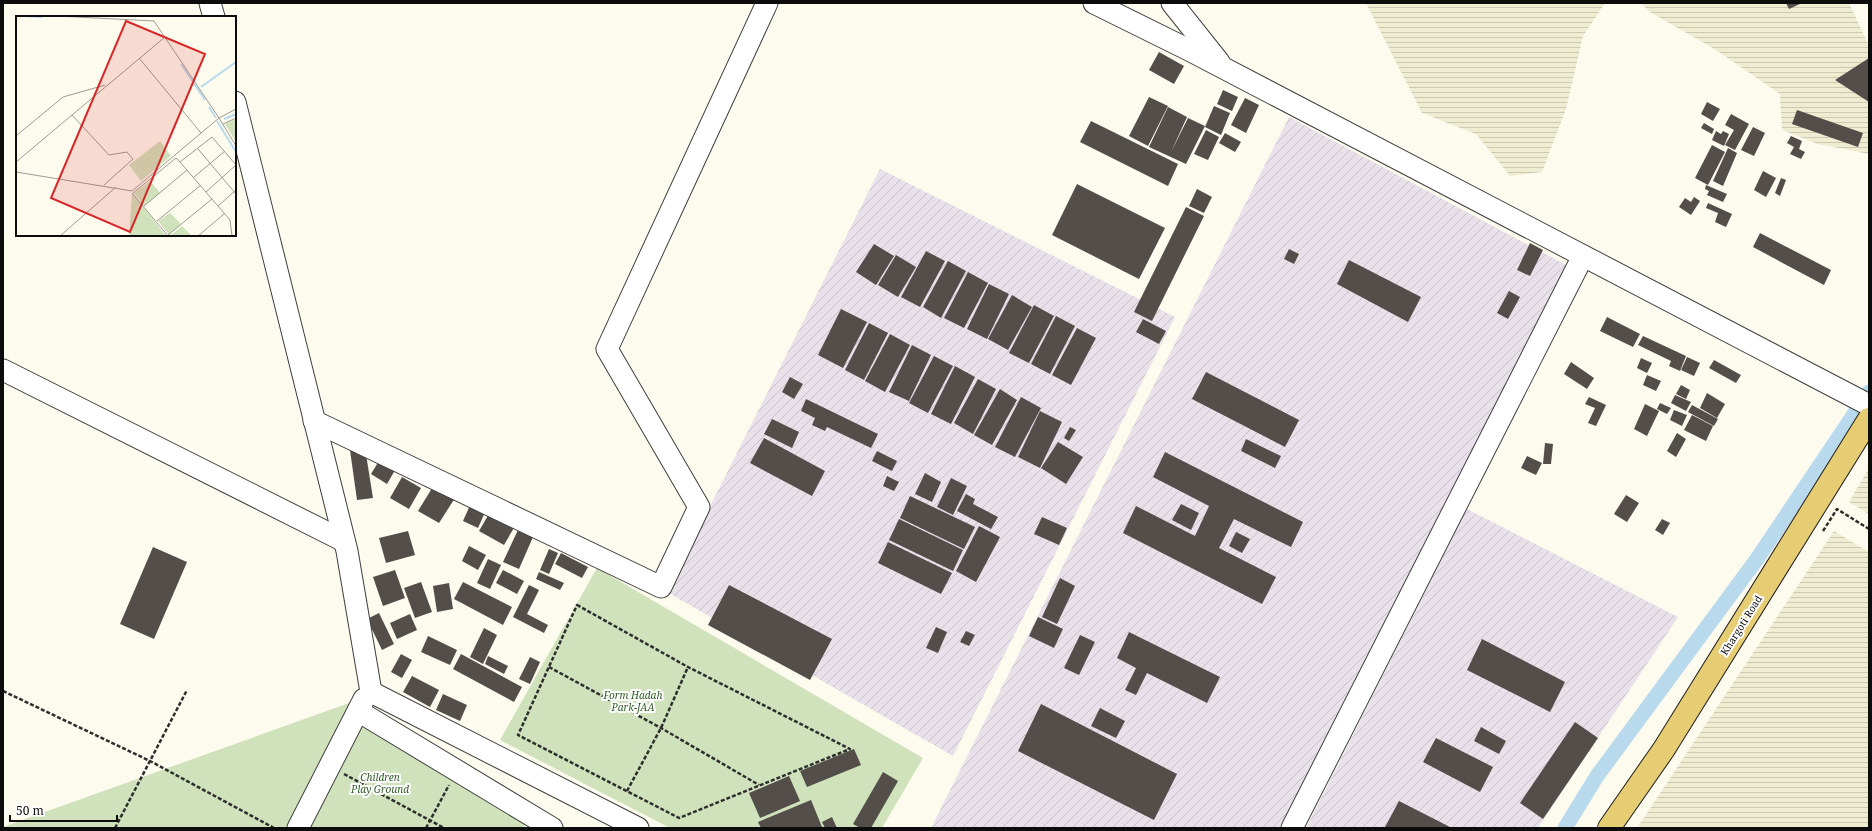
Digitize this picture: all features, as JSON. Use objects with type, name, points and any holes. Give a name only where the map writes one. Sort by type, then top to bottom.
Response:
[{"type":"main road","name":"Khargoti Road","points":[[1609,828],[1664,749],[1869,419]]},
{"type":"street","points":[[210,3],[214,16]]},
{"type":"street","points":[[314,421],[660,588],[699,507],[607,349],[767,3]]},
{"type":"street","points":[[1094,3],[1226,70],[1869,405]]},
{"type":"street","points":[[1172,3],[1226,70]]},
{"type":"street","points":[[236,106],[344,541],[371,692]]},
{"type":"street","points":[[1292,828],[1583,256]]},
{"type":"street","points":[[3,370],[344,541]]},
{"type":"street","points":[[298,828],[362,701],[371,692]]},
{"type":"street","points":[[371,692],[638,828]]},
{"type":"street","points":[[358,711],[552,828]]},
{"type":"path","points":[[577,605],[688,668],[850,750],[678,818],[518,735],[549,667],[577,605]]},
{"type":"path","points":[[549,667],[661,728],[759,786]]},
{"type":"path","points":[[627,791],[661,728],[688,668]]},
{"type":"path","points":[[115,828],[187,690]]},
{"type":"path","points":[[3,691],[150,761],[274,828]]},
{"type":"path","points":[[330,766],[444,828]]},
{"type":"path","points":[[426,828],[456,770]]},
{"type":"shaded area","points":[[1366,3],[1605,3],[1583,36],[1566,109],[1542,172],[1510,176],[1476,134],[1422,113]]},
{"type":"shaded area","points":[[1641,3],[1849,3],[1869,46],[1869,154],[1818,144],[1782,130],[1780,94],[1716,50],[1650,12]]},
{"type":"shaded area","points":[[1289,117],[1566,265],[1282,828],[931,828]]},
{"type":"shaded area","points":[[880,169],[1175,317],[953,756],[667,592]]},
{"type":"shaded area","points":[[1869,468],[1869,514],[1849,502]]},
{"type":"shaded area","points":[[1467,509],[1678,617],[1538,828],[1306,828]]},
{"type":"shaded area","points":[[1834,531],[1869,552],[1869,828],[1637,828]]},
{"type":"green space","name":"Form Hadah Park-JAA","points":[[597,568],[923,758],[882,828],[670,828],[500,740]]},
{"type":"green space","points":[[352,702],[287,828],[3,828],[3,827]]},
{"type":"green space","name":"Children Play Ground","points":[[362,721],[529,815],[523,828],[300,828]]},
{"type":"building","points":[[1786,3],[1802,3],[1789,9]]},
{"type":"building","points":[[1159,52],[1184,66],[1174,84],[1149,70]]},
{"type":"building","points":[[1869,58],[1869,102],[1835,80]]},
{"type":"building","points":[[1223,90],[1238,97],[1232,111],[1217,104]]},
{"type":"building","points":[[1149,97],[1168,106],[1148,146],[1129,136]]},
{"type":"building","points":[[1245,98],[1259,105],[1246,133],[1231,125]]},
{"type":"building","points":[[1707,102],[1720,109],[1713,121],[1701,114]]},
{"type":"building","points":[[1214,106],[1230,113],[1221,135],[1205,127]]},
{"type":"building","points":[[1168,107],[1187,117],[1171,152],[1188,118],[1205,126],[1186,164],[1149,147]]},
{"type":"building","points":[[1797,110],[1863,133],[1858,147],[1792,124]]},
{"type":"building","points":[[1731,114],[1749,124],[1735,150],[1725,145],[1734,130],[1725,125]]},
{"type":"building","points":[[1091,121],[1178,164],[1168,186],[1080,142]]},
{"type":"building","points":[[1704,123],[1714,129],[1712,134],[1701,128]]},
{"type":"building","points":[[1753,127],[1765,133],[1754,156],[1741,150]]},
{"type":"building","points":[[1206,130],[1219,137],[1208,160],[1194,154]]},
{"type":"building","points":[[1716,131],[1721,134],[1723,131],[1729,134],[1724,146],[1712,140]]},
{"type":"building","points":[[1225,133],[1241,142],[1235,152],[1219,143]]},
{"type":"building","points":[[1791,136],[1802,141],[1799,149],[1805,152],[1801,159],[1790,154],[1794,147],[1787,143]]},
{"type":"building","points":[[1712,145],[1725,152],[1708,185],[1695,178]]},
{"type":"building","points":[[1728,148],[1737,153],[1723,186],[1713,181]]},
{"type":"building","points":[[1763,171],[1776,178],[1766,197],[1754,190]]},
{"type":"building","points":[[1781,178],[1786,180],[1780,196],[1775,193]]},
{"type":"building","points":[[1077,184],[1165,228],[1139,279],[1052,235]]},
{"type":"building","points":[[1706,185],[1727,194],[1723,202],[1707,195],[1709,191],[1705,189]]},
{"type":"building","points":[[1197,189],[1212,197],[1204,213],[1189,206]]},
{"type":"building","points":[[1694,197],[1700,201],[1691,215],[1679,207],[1685,198],[1691,202]]},
{"type":"building","points":[[1708,203],[1732,214],[1726,227],[1715,222],[1718,213],[1706,208]]},
{"type":"building","points":[[1186,207],[1204,216],[1152,321],[1134,312]]},
{"type":"building","points":[[1760,233],[1831,270],[1824,285],[1753,247]]},
{"type":"building","points":[[1530,243],[1543,250],[1530,276],[1517,270]]},
{"type":"building","points":[[874,244],[894,256],[876,285],[856,272]]},
{"type":"building","points":[[1289,249],[1299,254],[1294,264],[1284,259]]},
{"type":"building","points":[[926,251],[945,261],[920,307],[901,297]]},
{"type":"building","points":[[896,255],[916,267],[898,297],[878,285]]},
{"type":"building","points":[[1349,260],[1421,297],[1408,322],[1337,284]]},
{"type":"building","points":[[948,261],[966,271],[941,318],[923,307]]},
{"type":"building","points":[[968,272],[988,283],[964,328],[944,318]]},
{"type":"building","points":[[989,284],[1009,294],[987,339],[967,329]]},
{"type":"building","points":[[1509,291],[1520,297],[1508,319],[1497,313]]},
{"type":"building","points":[[1012,295],[1032,307],[1008,350],[988,339]]},
{"type":"building","points":[[1034,305],[1054,316],[1029,363],[1009,353]]},
{"type":"building","points":[[841,309],[867,322],[843,368],[818,355]]},
{"type":"building","points":[[1056,316],[1075,326],[1050,374],[1031,364]]},
{"type":"building","points":[[1607,317],[1640,334],[1633,347],[1600,331]]},
{"type":"building","points":[[1143,319],[1166,331],[1159,344],[1136,332]]},
{"type":"building","points":[[869,323],[888,333],[864,380],[845,370]]},
{"type":"building","points":[[1077,328],[1096,338],[1071,385],[1052,375]]},
{"type":"building","points":[[890,334],[910,345],[885,392],[865,381]]},
{"type":"building","points":[[1643,336],[1686,356],[1680,371],[1669,366],[1671,361],[1638,345]]},
{"type":"building","points":[[912,345],[931,355],[909,401],[889,392]]},
{"type":"building","points":[[934,356],[953,366],[928,413],[909,403]]},
{"type":"building","points":[[1687,357],[1700,363],[1694,376],[1681,370]]},
{"type":"building","points":[[1641,358],[1652,363],[1647,373],[1637,368]]},
{"type":"building","points":[[1714,360],[1741,375],[1736,383],[1709,368]]},
{"type":"building","points":[[1571,362],[1594,378],[1587,389],[1564,374]]},
{"type":"building","points":[[955,366],[975,377],[951,424],[931,414]]},
{"type":"building","points":[[1206,372],[1299,420],[1285,447],[1192,399]]},
{"type":"building","points":[[1647,375],[1661,381],[1656,391],[1643,385]]},
{"type":"building","points":[[790,377],[803,384],[794,399],[782,392]]},
{"type":"building","points":[[978,379],[996,389],[973,434],[954,423]]},
{"type":"building","points":[[1681,385],[1690,390],[1686,399],[1676,394]]},
{"type":"building","points":[[1000,389],[1017,400],[992,445],[974,435]]},
{"type":"building","points":[[1707,393],[1725,404],[1717,418],[1700,408]]},
{"type":"building","points":[[1675,395],[1691,402],[1686,411],[1671,403]]},
{"type":"building","points":[[1021,397],[1041,408],[1015,457],[995,447]]},
{"type":"building","points":[[1589,397],[1606,405],[1596,426],[1588,423],[1595,408],[1585,404]]},
{"type":"building","points":[[806,399],[878,434],[871,448],[827,427],[825,431],[812,425],[815,418],[801,411]]},
{"type":"building","points":[[1660,403],[1671,408],[1667,414],[1657,409]]},
{"type":"building","points":[[1645,404],[1659,411],[1647,436],[1634,429]]},
{"type":"building","points":[[1692,405],[1718,419],[1714,426],[1688,412]]},
{"type":"building","points":[[1674,410],[1687,415],[1682,426],[1670,420]]},
{"type":"building","points":[[1040,411],[1062,422],[1040,468],[1018,457]]},
{"type":"building","points":[[1692,415],[1713,426],[1706,441],[1684,430]]},
{"type":"building","points":[[772,419],[799,432],[792,448],[764,434]]},
{"type":"building","points":[[1070,427],[1076,430],[1069,441],[1064,438]]},
{"type":"building","points":[[1677,433],[1686,439],[1676,457],[1667,451]]},
{"type":"building","points":[[764,438],[825,471],[812,496],[750,463]]},
{"type":"building","points":[[1246,439],[1281,456],[1275,468],[1241,451]]},
{"type":"building","points":[[1058,442],[1083,457],[1066,484],[1041,468]]},
{"type":"building","points":[[1545,443],[1553,444],[1551,464],[1543,464]]},
{"type":"building","points":[[365,448],[373,498],[357,500],[350,450]]},
{"type":"building","points":[[877,451],[897,461],[892,471],[872,461]]},
{"type":"building","points":[[1165,452],[1303,522],[1291,547],[1234,519],[1219,548],[1276,577],[1262,604],[1123,533],[1136,506],[1195,536],[1209,506],[1153,477]]},
{"type":"building","points":[[382,456],[398,465],[387,484],[371,474]]},
{"type":"building","points":[[1527,456],[1542,463],[1536,475],[1521,468]]},
{"type":"building","points":[[925,473],[941,482],[932,502],[915,494]]},
{"type":"building","points":[[887,476],[899,482],[894,491],[883,486]]},
{"type":"building","points":[[402,477],[421,488],[409,509],[390,498]]},
{"type":"building","points":[[951,478],[967,486],[953,515],[937,507]]},
{"type":"building","points":[[434,485],[455,498],[439,523],[418,511]]},
{"type":"building","points":[[966,494],[975,499],[973,504],[998,517],[991,529],[957,511]]},
{"type":"building","points":[[1626,495],[1639,503],[1627,522],[1614,514]]},
{"type":"building","points":[[910,496],[975,527],[964,549],[900,518]]},
{"type":"building","points":[[471,503],[486,510],[478,528],[463,521]]},
{"type":"building","points":[[1181,504],[1199,513],[1191,530],[1172,520]]},
{"type":"building","points":[[490,512],[515,526],[504,545],[479,531]]},
{"type":"building","points":[[1042,517],[1067,528],[1059,545],[1034,534]]},
{"type":"building","points":[[899,519],[963,550],[953,571],[889,540]]},
{"type":"building","points":[[1662,519],[1670,523],[1663,535],[1655,530]]},
{"type":"building","points":[[979,526],[1000,537],[976,582],[956,571]]},
{"type":"building","points":[[518,530],[533,537],[519,569],[503,562]]},
{"type":"building","points":[[408,531],[415,555],[386,563],[379,538]]},
{"type":"building","points":[[1236,532],[1250,539],[1242,553],[1229,546]]},
{"type":"building","points":[[888,542],[952,573],[941,594],[878,563]]},
{"type":"building","points":[[469,546],[486,555],[478,570],[462,561]]},
{"type":"building","points":[[153,547],[187,562],[154,639],[120,624]]},
{"type":"building","points":[[549,549],[558,553],[549,574],[540,570]]},
{"type":"building","points":[[561,553],[588,567],[582,578],[555,564]]},
{"type":"building","points":[[488,559],[501,565],[490,589],[477,583]]},
{"type":"building","points":[[395,570],[405,598],[383,606],[373,577]]},
{"type":"building","points":[[503,570],[524,581],[517,594],[496,583]]},
{"type":"building","points":[[539,572],[564,583],[560,590],[536,579]]},
{"type":"building","points":[[1060,578],[1075,586],[1057,624],[1042,617]]},
{"type":"building","points":[[421,582],[432,612],[415,618],[404,588]]},
{"type":"building","points":[[463,582],[512,607],[503,625],[454,599]]},
{"type":"building","points":[[449,583],[453,609],[437,612],[433,586]]},
{"type":"building","points":[[529,585],[539,590],[527,614],[548,625],[544,633],[513,617]]},
{"type":"building","points":[[729,585],[832,639],[810,680],[708,625]]},
{"type":"building","points":[[379,613],[394,644],[382,650],[367,619]]},
{"type":"building","points":[[410,614],[417,630],[397,639],[390,623]]},
{"type":"building","points":[[1038,617],[1063,629],[1054,648],[1029,636]]},
{"type":"building","points":[[936,627],[947,632],[938,653],[926,648]]},
{"type":"building","points":[[484,628],[497,635],[483,664],[470,657]]},
{"type":"building","points":[[966,631],[975,635],[969,646],[960,642]]},
{"type":"building","points":[[1129,632],[1220,677],[1207,703],[1147,673],[1136,695],[1125,690],[1136,668],[1117,658]]},
{"type":"building","points":[[1080,635],[1095,642],[1079,675],[1064,668]]},
{"type":"building","points":[[428,636],[457,650],[450,665],[421,652]]},
{"type":"building","points":[[1482,639],[1565,682],[1550,712],[1467,670]]},
{"type":"building","points":[[401,654],[412,660],[402,678],[391,672]]},
{"type":"building","points":[[461,654],[522,687],[514,702],[453,669]]},
{"type":"building","points":[[488,656],[508,666],[504,674],[485,664]]},
{"type":"building","points":[[530,657],[540,662],[530,684],[519,679]]},
{"type":"building","points":[[412,676],[439,690],[430,707],[403,692]]},
{"type":"building","points":[[443,694],[467,705],[460,721],[436,710]]},
{"type":"building","points":[[1041,704],[1177,774],[1154,820],[1018,751]]},
{"type":"building","points":[[1100,708],[1125,721],[1116,738],[1091,726]]},
{"type":"building","points":[[1575,722],[1598,738],[1543,819],[1520,803]]},
{"type":"building","points":[[1481,727],[1506,741],[1499,754],[1474,741]]},
{"type":"building","points":[[1436,738],[1493,767],[1480,792],[1423,762]]},
{"type":"building","points":[[854,749],[861,765],[807,787],[800,771]]},
{"type":"building","points":[[883,772],[898,781],[871,828],[860,828],[853,824]]},
{"type":"building","points":[[789,776],[800,801],[760,818],[749,793]]},
{"type":"building","points":[[811,800],[822,827],[761,828],[758,822]]},
{"type":"building","points":[[1399,801],[1452,828],[1385,827]]},
{"type":"building","points":[[832,817],[837,828],[825,828],[822,822]]},
{"type":"waterway","points":[[1565,828],[1597,776],[1757,559],[1869,392]]}]
